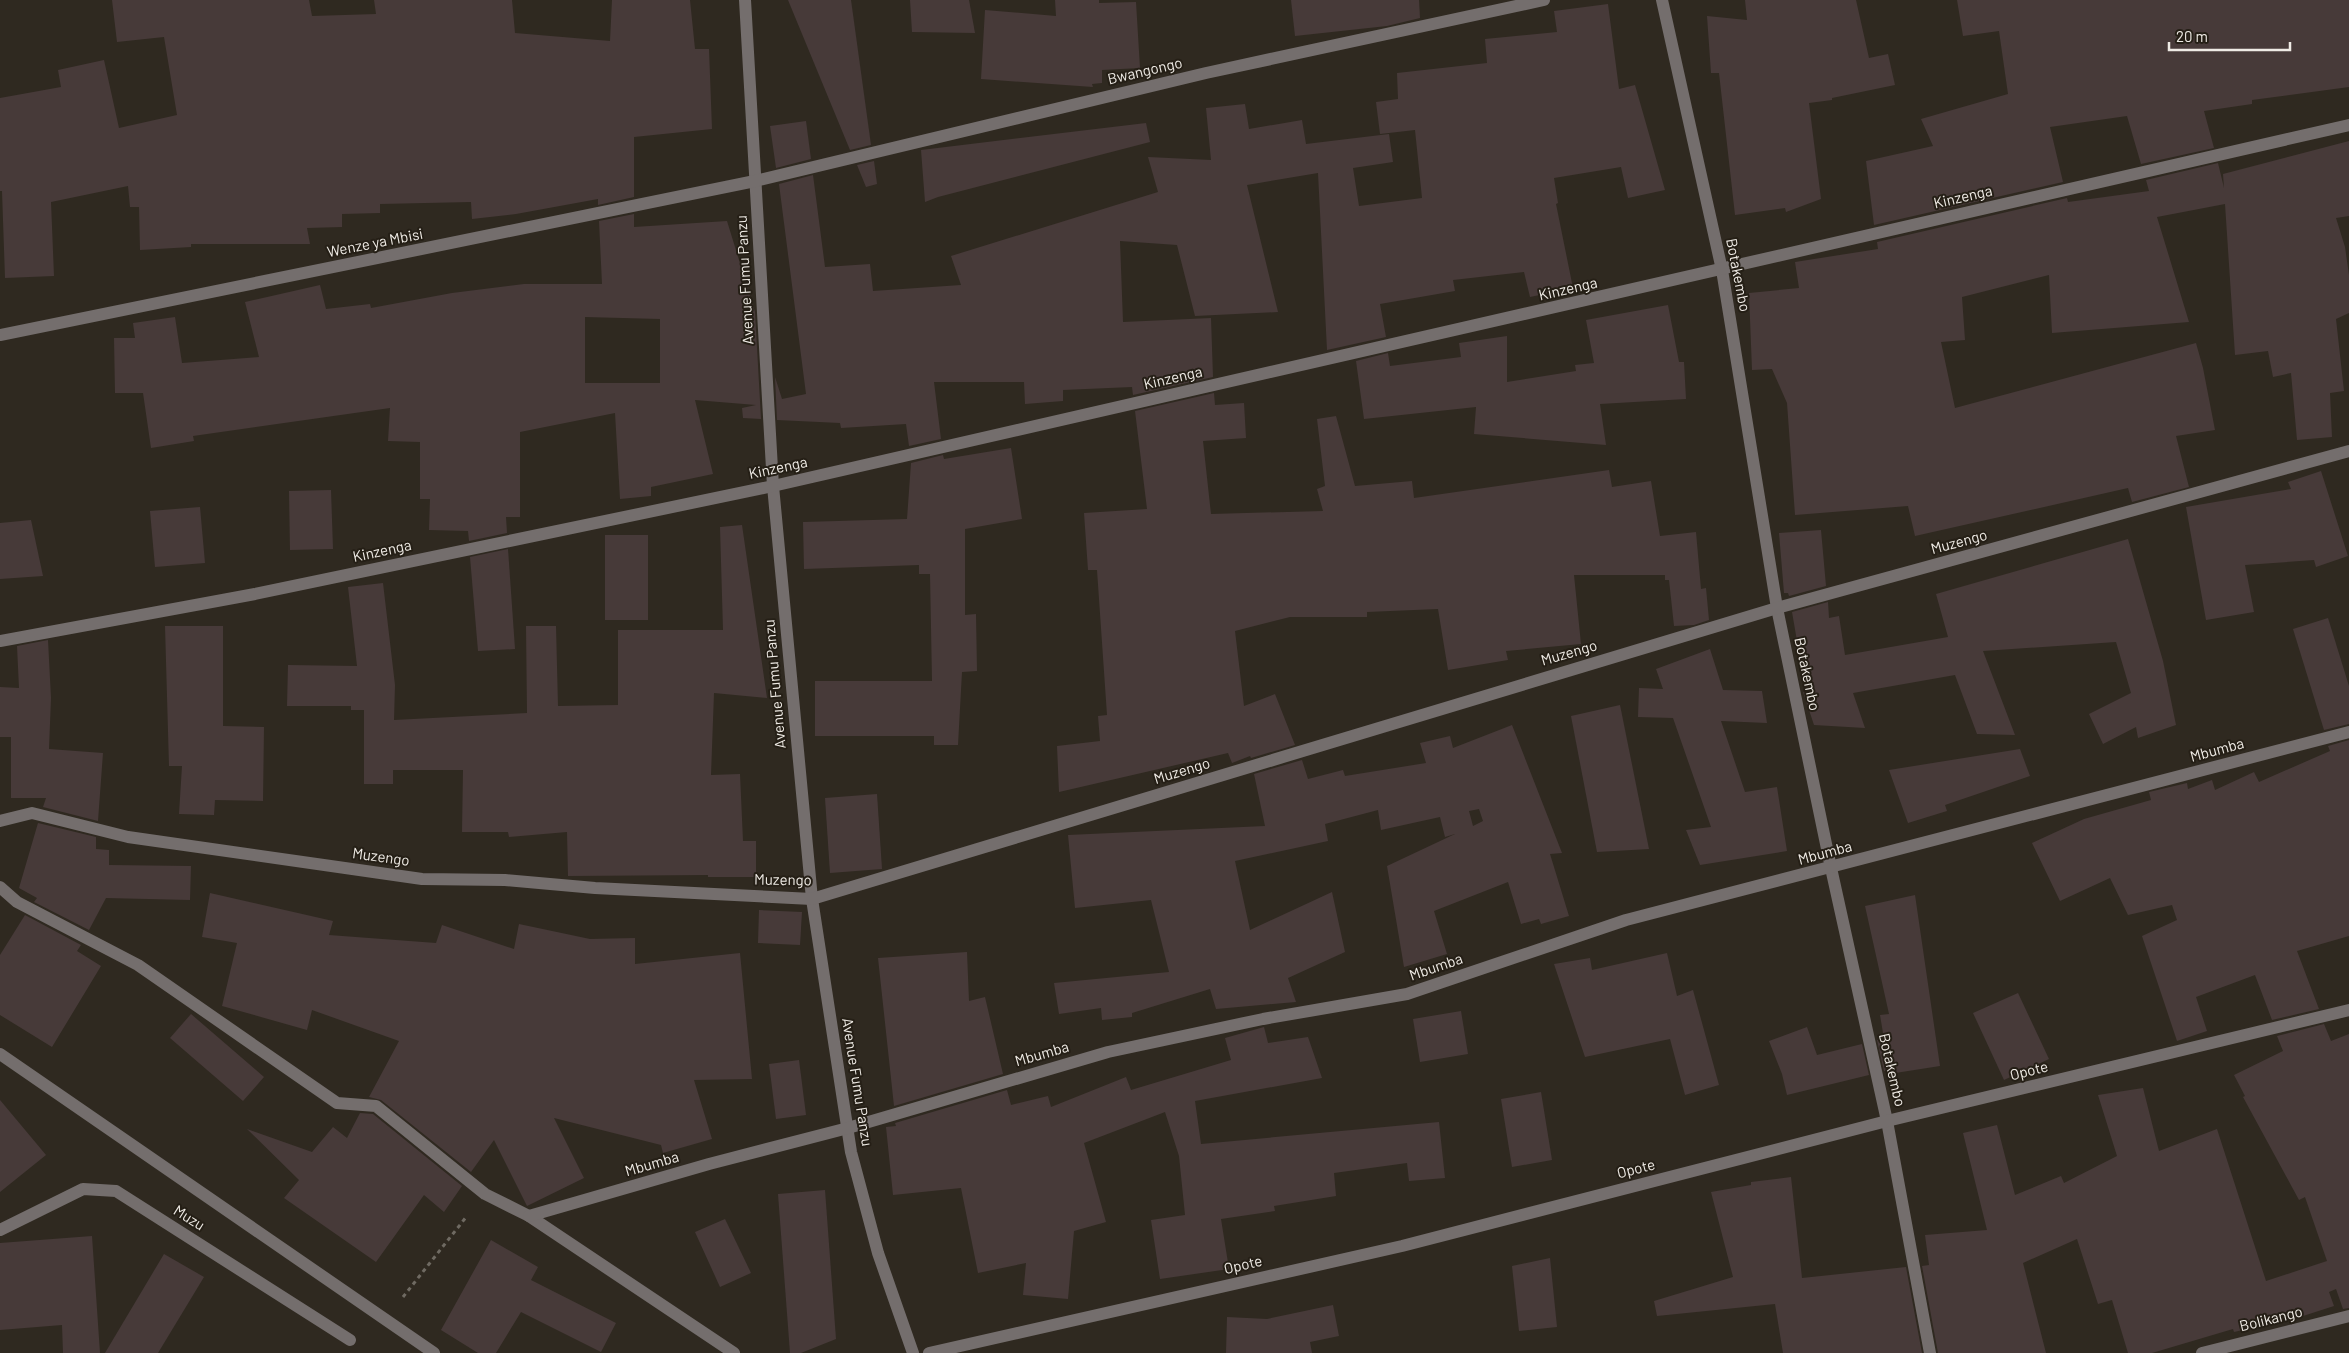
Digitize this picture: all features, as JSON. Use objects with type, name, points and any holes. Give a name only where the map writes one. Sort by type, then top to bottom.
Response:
[{"type":"street","name":"Avenue Fumu Panzu","points":[[745,0],[773,486],[812,899],[851,1152],[878,1253],[913,1353]]},
{"type":"street","name":"Bwangongo","points":[[755,180],[1206,73],[1544,0]]},
{"type":"street","name":"Botakembo","points":[[1662,0],[1722,270],[1777,608],[1831,868],[1887,1121],[1930,1353]]},
{"type":"street","name":"Kinzenga","points":[[0,641],[255,594],[773,486],[1722,270],[2208,156],[2349,126]]},
{"type":"street","name":"Wenze ya Mbisi","points":[[0,335],[755,180]]},
{"type":"street","name":"Muzengo","points":[[0,821],[32,813],[128,837],[422,879],[505,880],[595,888],[812,899],[1777,608],[2349,451]]},
{"type":"street","name":"Mbumba","points":[[529,1216],[709,1164],[848,1128],[1108,1052],[1263,1019],[1407,994],[1626,920],[2349,732]]},
{"type":"street","points":[[0,887],[17,902],[138,965],[337,1102],[376,1106],[484,1194],[529,1216],[734,1353]]},
{"type":"street","name":"Opote","points":[[929,1353],[1402,1246],[1887,1121],[2349,1010]]},
{"type":"street","points":[[0,1054],[434,1353]]},
{"type":"street","name":"Muzu","points":[[0,1230],[83,1189],[116,1191],[350,1340]]},
{"type":"street","name":"Bolikango","points":[[2202,1353],[2349,1316]]},
{"type":"path","points":[[386,1320],[484,1194]]},
{"type":"building","points":[[112,0],[309,0],[312,16],[376,14],[374,0],[512,0],[515,33],[610,41],[612,0],[690,0],[695,49],[709,49],[712,129],[634,137],[634,197],[598,205],[598,199],[516,214],[472,219],[471,202],[380,204],[380,213],[342,214],[342,227],[307,228],[310,244],[191,244],[191,247],[140,250],[139,207],[130,207],[128,186],[51,202],[54,276],[5,278],[2,191],[0,191],[0,98],[61,87],[58,70],[104,60],[119,128],[177,115],[164,37],[117,42]]},
{"type":"building","points":[[788,0],[851,0],[871,145],[850,150]]},
{"type":"building","points":[[910,0],[969,0],[975,33],[912,32]]},
{"type":"building","points":[[1055,0],[1099,0],[1099,3],[1136,2],[1140,68],[1102,70],[1102,83],[1092,84],[1093,87],[981,79],[985,10],[1056,16]]},
{"type":"building","points":[[1291,0],[1419,0],[1420,18],[1387,26],[1295,36]]},
{"type":"building","points":[[1745,0],[1856,0],[1869,58],[1888,54],[1895,85],[1832,98],[1832,100],[1809,103],[1821,199],[1786,212],[1785,208],[1735,215],[1719,73],[1711,73],[1707,16],[1747,20]]},
{"type":"building","points":[[1957,0],[2349,0],[2349,87],[2252,100],[2252,104],[2204,111],[2214,148],[2141,164],[2127,116],[2050,127],[2063,182],[1874,225],[1866,161],[1933,146],[1921,119],[2008,94],[1999,31],[1963,36]]},
{"type":"building","points":[[1608,4],[1619,89],[1635,85],[1665,190],[1628,198],[1621,167],[1554,178],[1558,203],[1556,204],[1573,288],[1530,297],[1524,272],[1453,280],[1455,291],[1380,304],[1386,337],[1327,350],[1318,173],[1247,185],[1278,312],[1195,316],[1177,245],[1120,241],[1123,322],[1211,318],[1213,377],[1133,395],[1132,387],[1063,390],[1063,401],[1025,404],[1024,382],[934,382],[941,439],[909,446],[906,424],[841,428],[840,423],[777,420],[775,377],[782,399],[806,394],[779,184],[813,175],[825,267],[870,264],[873,291],[961,285],[951,256],[1158,192],[1148,157],[1211,160],[1206,108],[1245,104],[1249,129],[1302,120],[1306,144],[1389,134],[1393,162],[1353,168],[1359,206],[1422,198],[1415,130],[1380,134],[1376,102],[1398,99],[1397,73],[1487,63],[1485,39],[1557,32],[1554,11]]},
{"type":"building","points":[[806,121],[811,159],[776,168],[770,126]]},
{"type":"building","points":[[1146,123],[1150,142],[925,202],[921,150]]},
{"type":"building","points":[[2349,141],[2349,216],[2336,218],[2345,247],[2349,275],[2349,313],[2336,319],[2344,391],[2330,393],[2332,437],[2297,440],[2291,373],[2273,377],[2268,351],[2235,355],[2225,204],[2157,217],[2189,322],[2052,333],[2049,275],[1962,297],[1965,340],[1941,342],[1955,408],[2196,343],[2203,368],[2215,430],[2176,436],[2189,487],[2132,502],[2128,488],[1915,536],[1908,506],[1795,515],[1787,403],[1772,369],[1752,370],[1749,293],[1799,288],[1795,262],[1878,249],[1877,242],[2067,198],[2068,202],[2149,191],[2146,180],[2218,163],[2224,188],[2223,174]]},
{"type":"building","points":[[874,161],[877,184],[866,187],[857,165]]},
{"type":"building","points":[[634,214],[634,227],[727,221],[755,312],[761,419],[743,418],[742,408],[756,405],[695,400],[713,474],[651,487],[651,496],[620,499],[615,413],[520,432],[520,517],[506,517],[507,533],[469,541],[468,531],[429,530],[430,499],[420,499],[420,442],[388,441],[390,408],[193,436],[194,441],[151,448],[143,393],[115,393],[114,338],[135,338],[133,323],[175,317],[182,363],[259,357],[245,302],[320,285],[326,309],[370,304],[371,308],[452,293],[524,284],[602,284],[599,221]],"holes":[[[585,317],[660,319],[660,383],[585,383]]]},
{"type":"building","points":[[1668,305],[1679,362],[1684,362],[1686,399],[1600,404],[1606,445],[1474,434],[1476,407],[1364,419],[1356,361],[1388,353],[1390,366],[1461,357],[1459,343],[1507,336],[1507,382],[1576,371],[1575,365],[1594,363],[1586,320]]},
{"type":"building","points":[[1214,393],[1215,405],[1244,403],[1246,438],[1203,441],[1211,514],[1323,511],[1317,489],[1325,486],[1317,419],[1336,416],[1355,486],[1412,481],[1414,498],[1609,470],[1612,487],[1651,481],[1660,536],[1696,532],[1701,589],[1706,588],[1709,620],[1694,625],[1674,626],[1669,580],[1665,580],[1665,575],[1574,575],[1581,644],[1506,651],[1508,660],[1448,670],[1438,609],[1367,612],[1367,617],[1290,617],[1235,631],[1244,706],[1275,694],[1295,745],[1251,758],[1250,756],[1232,763],[1228,753],[1059,792],[1057,746],[1100,741],[1098,716],[1107,715],[1097,570],[1088,570],[1084,513],[1147,509],[1135,411]]},
{"type":"building","points":[[1011,448],[1022,519],[965,529],[965,615],[976,614],[977,671],[962,672],[958,745],[934,745],[934,736],[815,736],[815,681],[932,681],[930,574],[919,574],[919,565],[804,569],[803,522],[907,519],[911,463],[943,455],[944,459]]},
{"type":"building","points":[[2321,471],[2348,556],[2316,567],[2314,560],[2245,565],[2254,612],[2206,620],[2186,507],[2291,489],[2288,482]]},
{"type":"building","points":[[331,490],[333,549],[290,550],[289,491]]},
{"type":"building","points":[[200,507],[205,563],[155,567],[150,511]]},
{"type":"building","points":[[31,520],[43,576],[0,579],[0,523]]},
{"type":"building","points":[[742,525],[767,698],[714,693],[711,775],[740,774],[743,841],[756,841],[756,877],[708,877],[708,875],[568,876],[567,832],[509,837],[508,832],[462,832],[463,770],[393,770],[393,784],[364,784],[364,710],[351,710],[351,706],[287,706],[288,665],[357,666],[348,587],[383,583],[395,685],[394,720],[527,713],[526,626],[556,626],[558,706],[618,705],[618,630],[723,630],[720,527]]},
{"type":"building","points":[[1821,530],[1826,586],[1789,596],[1788,593],[1784,593],[1779,533]]},
{"type":"building","points":[[605,535],[648,535],[648,620],[605,620]]},
{"type":"building","points":[[2128,539],[2163,661],[2176,725],[2138,738],[2136,727],[2103,744],[2089,714],[2131,693],[2116,642],[1983,651],[2015,735],[1977,734],[1955,675],[1853,693],[1865,728],[1814,725],[1803,692],[1806,693],[1792,612],[1828,602],[1829,618],[1839,616],[1845,655],[1948,637],[1936,594]]},
{"type":"building","points":[[508,549],[515,649],[478,651],[470,557]]},
{"type":"building","points":[[2328,618],[2349,686],[2349,724],[2324,730],[2293,629]]},
{"type":"building","points":[[165,626],[223,626],[223,726],[264,727],[263,801],[215,800],[214,815],[179,814],[182,766],[169,766]]},
{"type":"building","points":[[48,640],[51,698],[49,749],[103,753],[98,821],[43,807],[46,798],[11,798],[11,737],[0,737],[0,687],[19,688],[17,646]]},
{"type":"building","points":[[1710,649],[1723,690],[1762,691],[1767,723],[1721,721],[1745,792],[1777,787],[1787,851],[1700,865],[1686,830],[1711,827],[1673,718],[1638,717],[1639,688],[1663,689],[1656,669]]},
{"type":"building","points":[[1620,705],[1649,849],[1597,852],[1571,716]]},
{"type":"building","points":[[1512,725],[1562,853],[1550,854],[1569,916],[1541,924],[1539,919],[1521,924],[1508,882],[1434,911],[1447,954],[1404,967],[1387,866],[1455,834],[1445,837],[1440,817],[1381,830],[1378,810],[1325,824],[1328,841],[1235,861],[1250,930],[1332,892],[1345,952],[1288,978],[1296,1002],[1216,1009],[1210,989],[1132,1013],[1132,1017],[1102,1020],[1101,1008],[1059,1014],[1054,983],[1169,972],[1151,900],[1075,908],[1068,835],[1265,826],[1254,774],[1302,760],[1308,779],[1343,770],[1345,776],[1426,763],[1420,743],[1450,736],[1453,748]],"holes":[[[1479,809],[1483,821],[1473,826],[1469,811]]]},
{"type":"building","points":[[2349,740],[2349,936],[2297,951],[2319,1009],[2272,1020],[2255,975],[2196,997],[2207,1031],[2177,1041],[2142,936],[2177,920],[2172,905],[2128,915],[2110,878],[2060,901],[2032,843],[2084,819],[2151,800],[2149,792],[2187,783],[2188,789],[2212,780],[2215,790],[2254,772],[2259,782],[2330,751],[2328,746]]},
{"type":"building","points":[[2020,749],[2030,776],[1945,805],[1947,811],[1908,823],[1889,770]]},
{"type":"building","points":[[877,794],[882,869],[830,873],[825,798]]},
{"type":"building","points":[[38,823],[96,837],[96,849],[109,850],[109,865],[191,866],[190,900],[106,898],[89,930],[34,902],[37,898],[19,888]]},
{"type":"building","points":[[210,893],[333,921],[329,935],[436,943],[442,925],[514,949],[519,924],[590,939],[635,938],[635,964],[740,953],[752,1079],[694,1080],[712,1139],[663,1153],[661,1145],[554,1118],[584,1178],[527,1206],[494,1140],[471,1172],[381,1100],[369,1097],[399,1041],[312,1010],[307,1030],[222,1006],[237,943],[202,937]]},
{"type":"building","points":[[1915,895],[1940,1066],[1889,1074],[1889,1070],[1884,1071],[1877,1040],[1884,1039],[1880,1015],[1889,1014],[1865,906]]},
{"type":"building","points":[[759,910],[802,912],[800,945],[758,943]]},
{"type":"building","points":[[25,915],[81,945],[77,951],[101,966],[52,1047],[0,1015],[0,955]]},
{"type":"building","points":[[967,952],[969,1001],[985,997],[1003,1074],[894,1106],[878,958]]},
{"type":"building","points":[[1667,953],[1677,996],[1693,990],[1719,1085],[1685,1095],[1670,1039],[1585,1057],[1554,964],[1590,958],[1592,970]]},
{"type":"building","points":[[2018,993],[2049,1059],[2004,1080],[1973,1013]]},
{"type":"building","points":[[1461,1011],[1468,1054],[1420,1062],[1413,1019]]},
{"type":"building","points":[[191,1014],[264,1077],[243,1101],[170,1038]]},
{"type":"building","points":[[2324,1024],[2331,1041],[2349,1034],[2349,1308],[2343,1309],[2336,1289],[2329,1292],[2334,1306],[2303,1316],[2234,1332],[2233,1329],[2152,1353],[2128,1353],[2112,1300],[2098,1304],[2077,1239],[2023,1263],[2046,1353],[1938,1353],[1922,1266],[1929,1265],[1925,1235],[1987,1230],[1963,1133],[1997,1125],[2015,1195],[2061,1176],[2064,1183],[2117,1156],[2098,1095],[2143,1088],[2159,1151],[2217,1129],[2266,1281],[2327,1261],[2305,1197],[2299,1200],[2243,1097],[2245,1096],[2234,1075],[2283,1051],[2277,1036]]},
{"type":"building","points":[[1264,1027],[1268,1043],[1308,1037],[1322,1078],[1195,1101],[1201,1144],[1439,1122],[1445,1178],[1409,1181],[1407,1163],[1334,1173],[1336,1196],[1274,1206],[1275,1211],[1221,1219],[1229,1269],[1160,1279],[1151,1220],[1185,1215],[1179,1156],[1165,1112],[1084,1143],[1106,1222],[1074,1231],[1068,1299],[1023,1295],[1026,1263],[978,1273],[961,1188],[893,1195],[886,1127],[896,1126],[895,1123],[1007,1090],[1011,1105],[1048,1096],[1051,1107],[1126,1077],[1131,1090],[1231,1060],[1225,1038]]},
{"type":"building","points":[[1807,1027],[1817,1055],[1862,1044],[1869,1075],[1787,1095],[1782,1074],[1769,1041]]},
{"type":"building","points":[[799,1060],[806,1115],[776,1119],[769,1064]]},
{"type":"building","points":[[1541,1092],[1552,1160],[1512,1167],[1501,1099]]},
{"type":"building","points":[[0,1100],[46,1155],[0,1192]]},
{"type":"building","points":[[360,1113],[373,1114],[462,1186],[444,1212],[424,1195],[376,1262],[284,1198],[299,1180],[247,1129],[312,1152],[333,1127],[347,1138]]},
{"type":"building","points":[[1791,1177],[1802,1278],[1906,1267],[1922,1353],[1783,1353],[1775,1304],[1657,1316],[1654,1301],[1733,1277],[1711,1192],[1751,1185],[1751,1182]]},
{"type":"building","points":[[825,1190],[836,1339],[801,1353],[790,1353],[778,1194]]},
{"type":"building","points":[[725,1219],[751,1273],[720,1287],[695,1232]]},
{"type":"building","points":[[92,1236],[100,1353],[63,1353],[62,1325],[0,1330],[0,1243]]},
{"type":"building","points":[[491,1240],[538,1267],[531,1280],[616,1323],[601,1352],[521,1312],[496,1353],[478,1353],[441,1330]]},
{"type":"building","points":[[164,1254],[204,1277],[158,1353],[105,1353]]},
{"type":"building","points":[[1550,1258],[1557,1327],[1519,1331],[1512,1266]]},
{"type":"building","points":[[1333,1305],[1339,1336],[1310,1342],[1312,1353],[1226,1353],[1227,1317],[1267,1319]]}]
